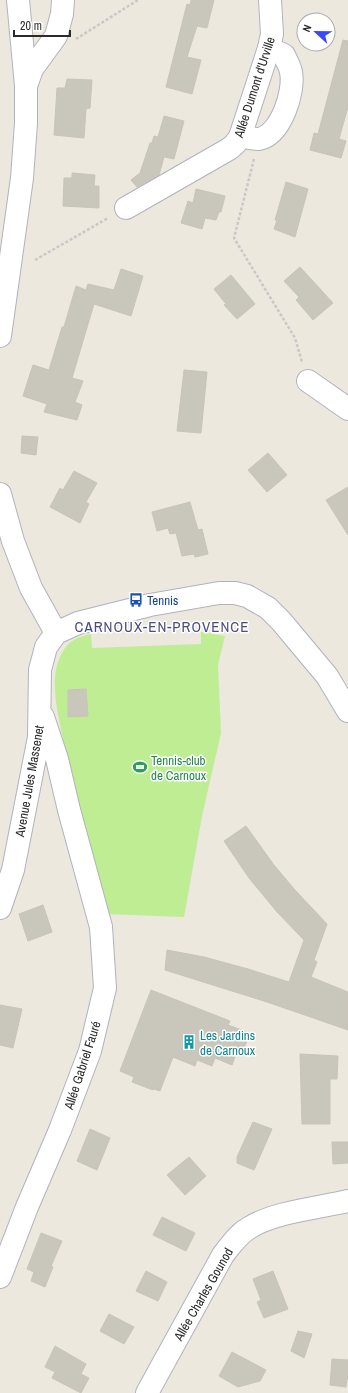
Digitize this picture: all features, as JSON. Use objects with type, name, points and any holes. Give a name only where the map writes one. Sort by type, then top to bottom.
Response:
[{"type":"street","points":[[0,336],[22,178],[26,123],[26,86],[18,0]]},
{"type":"street","points":[[26,86],[32,69],[56,36],[62,14],[62,0]]},
{"type":"street","name":"Allée Dumont d'Urville","points":[[126,208],[229,149],[235,144],[250,138],[272,34],[270,0]]},
{"type":"street","points":[[250,138],[269,134],[281,120],[290,97],[292,72],[284,55],[269,48]]},
{"type":"street","points":[[308,381],[348,409]]},
{"type":"street","points":[[0,494],[13,541],[31,588],[56,632],[78,623],[150,605],[219,593],[235,593],[247,596],[268,608],[288,630],[327,676],[348,711]]},
{"type":"street","name":"Avenue Jules Massenet","points":[[0,908],[13,870],[39,737],[40,670],[46,647],[56,632]]},
{"type":"street","name":"Allée Gabriel Fauré","points":[[0,1277],[27,1207],[60,1130],[90,1051],[105,988],[101,927],[68,810],[58,759],[40,706]]},
{"type":"street","name":"Allée Charles Gounod","points":[[147,1393],[234,1239],[248,1228],[272,1217],[348,1201]]},
{"type":"path","points":[[48,47],[70,44],[138,0]]},
{"type":"path","points":[[250,138],[234,238],[295,338],[308,381]]},
{"type":"path","points":[[35,260],[126,208]]},
{"type":"green space","name":"Tennis-club de Carnoux","points":[[201,632],[225,636],[218,665],[221,733],[202,816],[184,917],[105,914],[80,830],[70,787],[55,696],[58,663],[67,645],[78,638],[91,634],[92,648],[201,644]]},
{"type":"building","points":[[191,0],[214,0],[207,28],[197,26],[187,57],[201,60],[192,94],[166,87],[187,4],[190,5]]},
{"type":"building","points":[[343,40],[348,41],[348,107],[339,139],[346,141],[341,158],[310,150],[314,133],[318,134]]},
{"type":"building","points":[[67,79],[92,80],[90,108],[86,109],[84,138],[54,135],[57,88],[65,88]]},
{"type":"building","points":[[164,116],[184,121],[174,159],[164,157],[159,175],[137,187],[131,180],[140,173],[150,143],[152,143],[154,136],[158,137]]},
{"type":"building","points":[[72,173],[95,175],[94,186],[99,186],[99,208],[63,206],[64,178],[72,178]]},
{"type":"building","points":[[286,182],[308,189],[295,237],[274,229],[277,220],[275,220]]},
{"type":"building","points":[[196,189],[225,196],[221,212],[219,212],[216,220],[205,218],[202,229],[181,223],[188,201],[193,203]]},
{"type":"building","points":[[300,267],[333,303],[313,320],[296,300],[299,297],[284,281]]},
{"type":"building","points":[[121,269],[143,276],[131,316],[94,304],[72,378],[83,381],[75,402],[82,405],[77,420],[44,412],[47,404],[23,396],[33,365],[49,370],[76,286],[86,290],[88,284],[114,290]]},
{"type":"building","points":[[231,275],[255,304],[237,319],[224,305],[226,304],[214,289]]},
{"type":"building","points":[[184,370],[207,372],[201,433],[177,431]]},
{"type":"building","points":[[22,436],[38,437],[36,455],[21,453]]},
{"type":"building","points":[[268,453],[287,475],[267,492],[248,470]]},
{"type":"building","points":[[74,471],[97,483],[86,502],[89,504],[80,523],[50,507],[60,488],[63,490]]},
{"type":"building","points":[[348,487],[348,535],[326,500]]},
{"type":"building","points":[[190,502],[198,530],[202,529],[208,554],[195,557],[194,554],[182,556],[176,533],[170,534],[168,528],[157,531],[152,512]]},
{"type":"building","points":[[86,689],[88,716],[68,717],[68,690]]},
{"type":"building","points":[[246,826],[274,865],[327,924],[314,960],[317,962],[311,977],[348,992],[348,1030],[267,1002],[165,970],[167,950],[204,957],[289,982],[304,940],[277,912],[249,878],[224,841]]},
{"type":"building","points":[[43,905],[52,932],[28,941],[19,914]]},
{"type":"building","name":"Les Jardins de Carnoux","points":[[151,990],[230,1021],[228,1025],[250,1033],[243,1051],[238,1049],[232,1065],[215,1058],[212,1066],[197,1060],[195,1066],[173,1057],[160,1091],[132,1082],[134,1077],[120,1071]]},
{"type":"building","points":[[0,1005],[22,1009],[13,1048],[0,1045]]},
{"type":"building","points":[[300,1054],[338,1056],[337,1079],[330,1079],[330,1124],[302,1124]]},
{"type":"building","points":[[253,1122],[272,1129],[254,1170],[237,1163],[237,1157]]},
{"type":"building","points":[[90,1129],[110,1138],[97,1170],[77,1161]]},
{"type":"building","points":[[332,1142],[348,1142],[348,1163],[333,1164]]},
{"type":"building","points":[[189,1157],[206,1176],[185,1195],[167,1175]]},
{"type":"building","points":[[162,1217],[195,1233],[186,1251],[153,1235]]},
{"type":"building","points":[[41,1233],[62,1241],[51,1266],[53,1267],[45,1287],[31,1281],[34,1272],[27,1269]]},
{"type":"building","points":[[146,1271],[167,1282],[158,1301],[136,1291]]},
{"type":"building","points":[[273,1271],[288,1309],[264,1318],[257,1302],[261,1300],[253,1279]]},
{"type":"building","points":[[109,1314],[134,1327],[124,1344],[100,1331]]},
{"type":"building","points":[[298,1331],[312,1334],[304,1358],[291,1351]]},
{"type":"building","points":[[55,1346],[86,1364],[81,1374],[89,1378],[81,1393],[52,1378],[55,1372],[45,1367]]},
{"type":"building","points":[[232,1352],[266,1370],[260,1381],[238,1387],[219,1376]]},
{"type":"building","points":[[332,1359],[348,1360],[348,1379],[346,1387],[330,1385]]},
{"type":"place","name":"Tennis","points":[[136,600]]},
{"type":"place","name":"Tennis-club de Carnoux","points":[[140,767]]},
{"type":"place","name":"Les Jardins de Carnoux","points":[[189,1042]]},
{"type":"district","name":"CARNOUX-EN-PROVENCE","points":[[162,627]]}]
